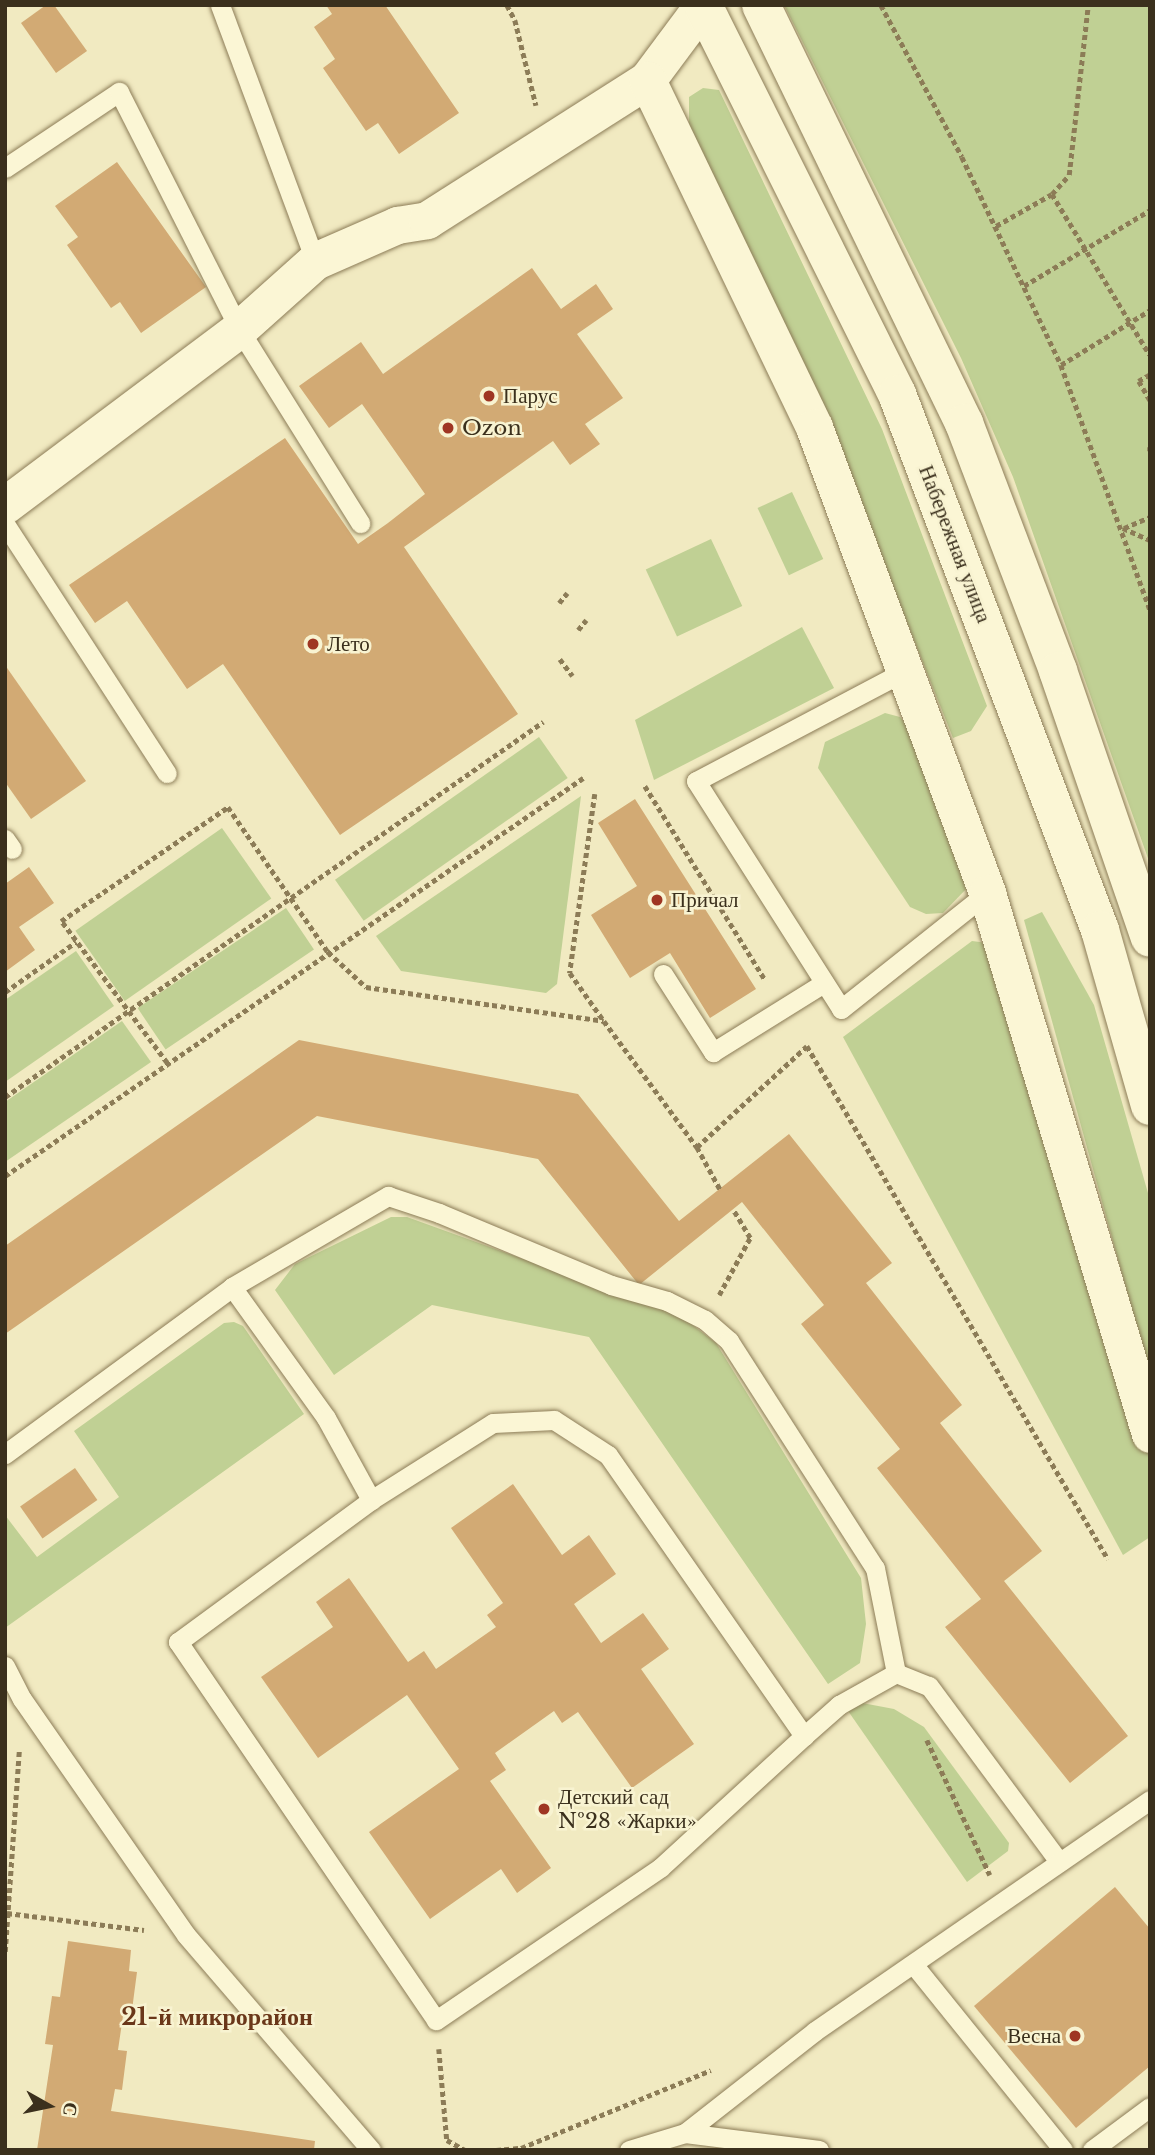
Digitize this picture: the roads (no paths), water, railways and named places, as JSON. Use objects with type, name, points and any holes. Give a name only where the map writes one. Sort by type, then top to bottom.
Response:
[{"type":"main road","name":"Набережная улица","points":[[703,5],[897,394],[1100,930],[1150,1106]]},
{"type":"main road","points":[[761,5],[964,423],[1058,671],[1150,938]]},
{"type":"street","points":[[5,505],[239,330],[315,261],[397,225],[427,220],[647,80],[703,5]]},
{"type":"street","points":[[647,80],[814,427],[987,892],[1150,1434]]},
{"type":"lane","points":[[220,5],[315,261]]},
{"type":"lane","points":[[5,169],[119,92],[239,330],[360,523]]},
{"type":"lane","points":[[5,524],[167,773]]},
{"type":"lane","points":[[903,672],[696,781],[841,1009],[987,892]]},
{"type":"lane","points":[[663,974],[713,1052],[824,983]]},
{"type":"lane","points":[[5,1454],[232,1287],[388,1196],[611,1285],[667,1301],[705,1320],[729,1341],[875,1568],[896,1672]]},
{"type":"lane","points":[[232,1287],[326,1418],[371,1500]]},
{"type":"lane","points":[[804,1737],[608,1455],[554,1420],[493,1423],[371,1500],[178,1642],[436,2020],[660,1868],[804,1737],[839,1705],[896,1672]]},
{"type":"lane","points":[[5,1666],[22,1699],[187,1935],[371,2150]]},
{"type":"lane","points":[[896,1672],[929,1686],[1059,1862]]},
{"type":"lane","points":[[629,2150],[685,2133],[815,2031],[1150,1800]]},
{"type":"lane","points":[[913,1964],[1063,2150]]},
{"type":"lane","points":[[1092,2150],[1150,2107]]},
{"type":"lane","points":[[685,2133],[819,2150]]},
{"type":"place","name":"Парус","points":[[489,396]]},
{"type":"place","name":"Ozon","points":[[448,428]]},
{"type":"place","name":"Лето","points":[[313,644]]},
{"type":"place","name":"Причал","points":[[657,900]]},
{"type":"place","name":"Детский сад №28 «Жарки»","points":[[544,1809]]},
{"type":"place","name":"Весна","points":[[1075,2036]]},
{"type":"district","name":"21-й микрорайон","points":[[217,2017]]}]
